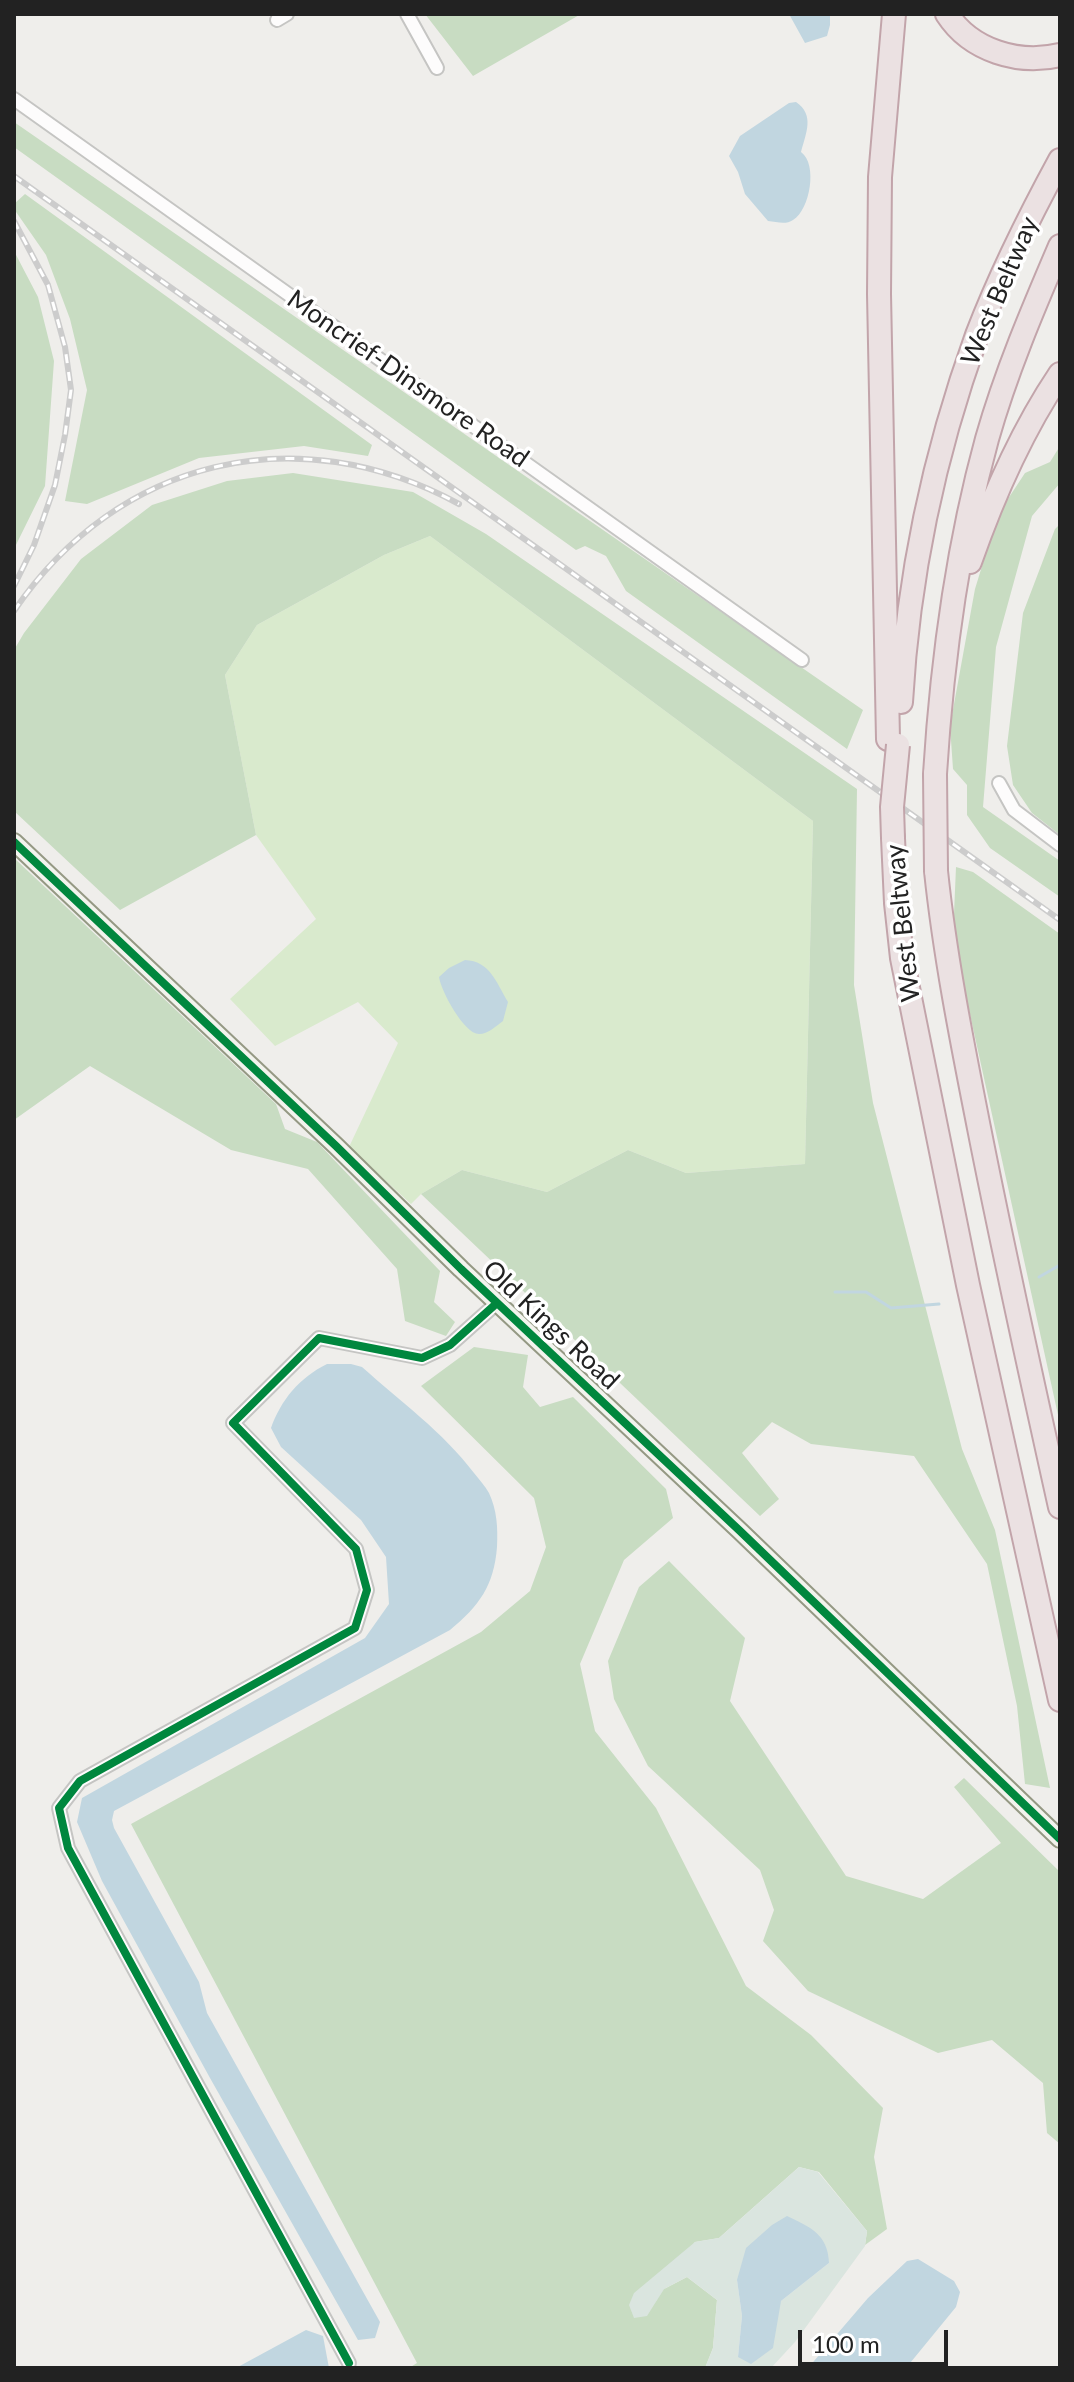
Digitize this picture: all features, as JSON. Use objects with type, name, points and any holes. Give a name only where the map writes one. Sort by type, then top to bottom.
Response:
[{"type":"highway","points":[[893,742],[879,294],[880,177],[894,14]]},
{"type":"highway","points":[[947,14],[975,42],[998,53],[1034,59],[1060,55]]},
{"type":"highway","name":"West Beltway","points":[[1060,160],[1030,216],[977,336],[935,473],[909,603],[893,742],[892,807],[902,958],[968,1285],[1060,1700]]},
{"type":"highway","name":"West Beltway","points":[[1060,246],[1020,339],[987,438],[963,538],[940,697],[935,774],[936,871],[955,1008],[1006,1267],[1060,1507]]},
{"type":"highway","points":[[951,620],[979,536],[1009,464],[1060,374]]},
{"type":"street","points":[[407,14],[437,68]]},
{"type":"street","name":"Moncrief-Dinsmore Road","points":[[14,99],[802,660]]},
{"type":"street","points":[[999,783],[1014,810],[1060,845]]},
{"type":"street","name":"Old Kings Road","points":[[14,842],[1056,1835]]},
{"type":"street","points":[[349,2363],[68,1848],[59,1808],[80,1781],[355,1628],[367,1590],[356,1549],[233,1423],[319,1338],[422,1358],[450,1345],[497,1303]]},
{"type":"green space","points":[[425,14],[581,14],[473,76]]},
{"type":"green space","points":[[14,122],[863,710],[847,749],[626,591],[606,556],[585,546],[576,550],[14,147]]},
{"type":"green space","points":[[25,194],[372,445],[368,456],[304,446],[199,458],[87,504],[65,501],[87,390],[70,319],[46,255],[14,209],[14,204]]},
{"type":"green space","points":[[14,251],[38,297],[54,361],[45,486],[14,549]]},
{"type":"green space","points":[[1060,446],[1060,483],[1032,516],[996,647],[983,807],[1060,861],[1060,897],[990,848],[967,815],[967,785],[953,769],[950,726],[975,589],[998,514],[1025,473],[1050,462]]},
{"type":"green space","points":[[293,473],[413,492],[486,534],[857,789],[854,985],[873,1103],[962,1449],[995,1530],[1050,1788],[1025,1784],[1017,1706],[987,1564],[914,1456],[811,1444],[772,1422],[742,1453],[779,1499],[760,1516],[421,1194],[462,1170],[547,1192],[628,1150],[686,1173],[805,1164],[813,821],[430,536],[384,555],[257,625],[225,675],[256,835],[120,910],[14,811],[14,650],[81,559],[152,505],[227,481]]},
{"type":"green space","points":[[1060,524],[1060,835],[1032,813],[1013,785],[1007,746],[1023,613],[1055,529]]},
{"type":"green space","points":[[430,536],[813,821],[805,1164],[686,1173],[628,1150],[547,1192],[462,1170],[421,1194],[411,1204],[349,1147],[398,1043],[358,1002],[275,1046],[230,999],[316,919],[256,835],[225,675],[257,625],[384,555]]},
{"type":"green space","points":[[14,858],[276,1104],[285,1129],[317,1142],[440,1271],[434,1302],[455,1322],[446,1336],[405,1321],[397,1269],[308,1169],[231,1150],[90,1066],[14,1120]]},
{"type":"green space","points":[[956,867],[973,872],[1060,934],[1060,1424],[953,937]]},
{"type":"green space","points":[[474,1347],[528,1355],[523,1387],[540,1407],[573,1397],[666,1489],[673,1518],[624,1560],[580,1664],[595,1731],[656,1808],[746,1986],[811,2035],[883,2108],[874,2157],[887,2229],[865,2245],[867,2231],[819,2172],[799,2167],[719,2238],[695,2242],[664,2289],[687,2277],[717,2300],[713,2348],[705,2368],[409,2368],[417,2363],[131,1824],[481,1632],[530,1591],[546,1547],[534,1498],[421,1386]]},
{"type":"green space","points":[[669,1561],[745,1638],[730,1701],[846,1876],[923,1899],[1001,1843],[954,1787],[964,1778],[1060,1872],[1060,2144],[1047,2133],[1043,2083],[992,2040],[938,2053],[808,1991],[763,1941],[774,1910],[760,1870],[648,1766],[614,1699],[608,1661],[639,1587]]},
{"type":"shaded area","points":[[799,2167],[818,2172],[867,2231],[865,2246],[795,2342],[771,2368],[705,2368],[713,2348],[717,2300],[687,2277],[664,2289],[647,2316],[634,2318],[629,2305],[634,2293],[695,2242],[719,2238]],"holes":[[[829,2263],[781,2301],[738,2357],[742,2316],[737,2280]]]},
{"type":"water","points":[[789,14],[830,14],[827,36],[805,43]]},
{"type":"water","points":[[796,102],[806,113],[807,119],[801,152],[809,166],[810,187],[804,207],[793,220],[784,223],[768,221],[745,194],[729,156],[740,136],[789,103]]},
{"type":"water","points":[[465,960],[486,968],[508,1002],[503,1021],[482,1034],[473,1032],[460,1020],[439,977]]},
{"type":"water","points":[[327,1364],[362,1367],[435,1430],[484,1485],[492,1499],[497,1526],[495,1561],[488,1584],[477,1603],[450,1630],[114,1811],[112,1820],[199,1982],[207,2013],[380,2322],[375,2338],[358,2340],[102,1881],[77,1822],[82,1798],[365,1638],[389,1604],[386,1557],[361,1520],[281,1447],[271,1428],[292,1391]]},
{"type":"water","points":[[787,2216],[810,2228],[821,2238],[829,2263],[781,2301],[773,2348],[751,2364],[738,2357],[742,2316],[737,2280],[746,2248]]},
{"type":"water","points":[[918,2259],[954,2281],[960,2292],[956,2307],[906,2368],[808,2368],[868,2298],[907,2261]]},
{"type":"water","points":[[306,2330],[323,2336],[329,2368],[236,2368]]},
{"type":"waterway","points":[[1039,1277],[1060,1265]]},
{"type":"waterway","points":[[835,1292],[866,1292],[891,1308],[939,1304]]},
{"type":"railway","points":[[14,176],[1060,920]]},
{"type":"railway","points":[[14,221],[48,285],[65,347],[71,390],[55,485],[34,545],[14,586]]},
{"type":"railway","points":[[14,611],[56,559],[105,517],[158,487],[215,467],[274,459],[336,462],[398,477],[459,504]]},
{"type":"cycle path","points":[[14,842],[1060,1839]]},
{"type":"cycle path","points":[[349,2363],[68,1848],[59,1808],[80,1781],[355,1628],[367,1590],[356,1549],[233,1423],[319,1338],[422,1358],[450,1345],[497,1303]]}]
